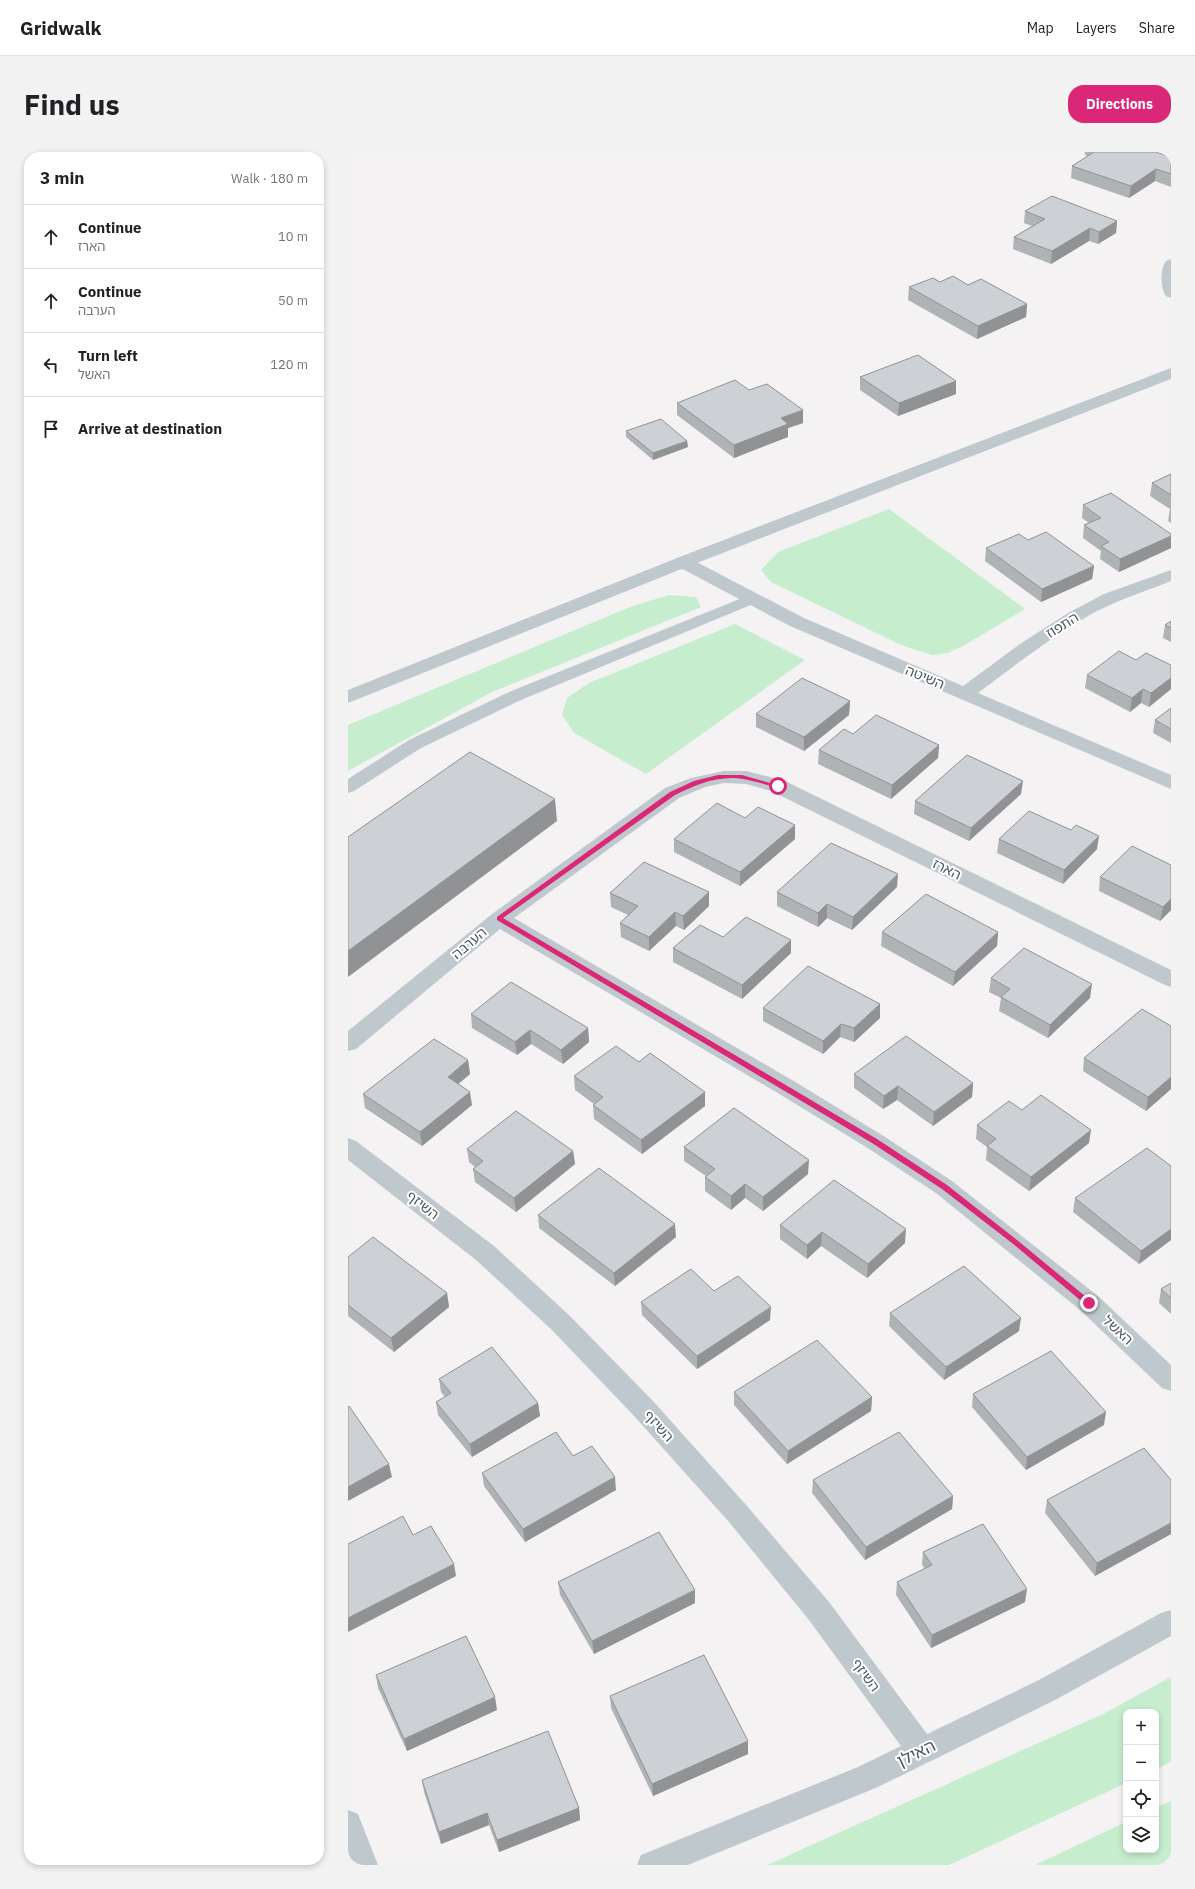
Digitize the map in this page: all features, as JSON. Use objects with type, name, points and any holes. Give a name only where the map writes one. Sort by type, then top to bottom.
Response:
[{"type":"street","points":[[1171,264],[1168,288],[1171,293]]},
{"type":"street","points":[[348,697],[683,562],[1171,373]]},
{"type":"street","name":"השיטה","points":[[683,562],[797,622],[1171,783]]},
{"type":"street","name":"התפוז","points":[[965,694],[1015,656],[1057,627],[1092,607],[1171,575]]},
{"type":"street","name":"הערבה","points":[[348,1043],[499,919],[672,793],[696,783],[718,777]]},
{"type":"street","name":"הארז","points":[[718,777],[742,777],[778,786],[1171,979]]},
{"type":"street","name":"האשל","points":[[499,919],[789,1089],[874,1141],[944,1187],[1089,1303],[1171,1381]]},
{"type":"street","name":"השיזף","points":[[348,1147],[485,1253],[561,1323],[644,1409],[738,1514],[819,1611],[922,1751]]},
{"type":"street","name":"האילן","points":[[652,1865],[868,1777],[1047,1690],[1171,1622]]},
{"type":"street","points":[[348,1824],[363,1865]]},
{"type":"lane","points":[[348,787],[415,744],[515,696],[752,599]]},
{"type":"green space","points":[[889,509],[1025,609],[963,646],[948,653],[932,655],[901,645],[771,582],[761,570],[778,552]]},
{"type":"green space","points":[[669,595],[696,597],[701,607],[492,692],[348,771],[348,725],[630,607]]},
{"type":"green space","points":[[735,624],[805,660],[646,774],[574,733],[562,715],[567,698],[589,683]]},
{"type":"green space","points":[[1171,1677],[1171,1762],[1159,1768],[1159,1709],[1123,1709],[1123,1784],[949,1865],[767,1865],[1103,1714]]},
{"type":"green space","points":[[1171,1801],[1171,1865],[1035,1865],[1123,1823],[1123,1853],[1159,1853],[1159,1807]]},
{"type":"building","points":[[1094,152],[1156,152],[1171,157],[1171,174],[1156,169],[1131,186],[1072,166]]},
{"type":"building","points":[[1052,196],[1117,221],[1099,232],[1090,228],[1052,251],[1014,237],[1045,219],[1025,211]]},
{"type":"building","points":[[953,276],[968,285],[981,279],[1027,304],[978,326],[909,287],[933,278],[940,282]]},
{"type":"building","points":[[918,355],[956,381],[899,403],[860,377]]},
{"type":"building","points":[[735,380],[749,390],[767,384],[803,410],[781,418],[788,424],[734,445],[677,403]]},
{"type":"building","points":[[661,419],[687,441],[653,453],[626,431]]},
{"type":"building","points":[[1171,474],[1171,495],[1152,483]]},
{"type":"building","points":[[1111,493],[1171,534],[1171,536],[1120,559],[1101,546],[1109,542],[1084,525],[1101,518],[1083,505]]},
{"type":"building","points":[[1046,532],[1094,566],[1042,589],[986,548],[1019,534],[1028,540]]},
{"type":"building","points":[[1171,621],[1171,628],[1165,625]]},
{"type":"building","points":[[1119,651],[1136,660],[1146,653],[1171,665],[1171,678],[1151,693],[1143,689],[1132,698],[1087,675]]},
{"type":"building","points":[[802,678],[850,701],[804,737],[756,714]]},
{"type":"building","points":[[1171,708],[1171,729],[1155,720]]},
{"type":"building","points":[[876,715],[939,745],[892,785],[819,750],[844,729],[853,734]]},
{"type":"building","points":[[470,752],[555,799],[348,951],[348,837]]},
{"type":"building","points":[[967,755],[1023,781],[971,828],[915,801]]},
{"type":"building","points":[[717,803],[745,818],[758,807],[795,825],[740,872],[674,839]]},
{"type":"building","points":[[1029,811],[1071,830],[1076,825],[1099,836],[1064,870],[999,839]]},
{"type":"building","points":[[831,843],[898,874],[853,917],[827,904],[818,913],[777,892]]},
{"type":"building","points":[[1132,846],[1171,865],[1171,899],[1163,907],[1100,877]]},
{"type":"building","points":[[644,862],[709,892],[683,916],[675,912],[649,937],[620,923],[638,906],[610,893]]},
{"type":"building","points":[[926,894],[998,932],[955,972],[882,932]]},
{"type":"building","points":[[746,917],[791,940],[742,985],[673,948],[700,925],[723,937]]},
{"type":"building","points":[[1024,948],[1092,984],[1050,1025],[1001,997],[1010,989],[991,978]]},
{"type":"building","points":[[808,966],[880,1004],[854,1028],[841,1024],[823,1041],[763,1008]]},
{"type":"building","points":[[511,982],[588,1028],[561,1050],[530,1030],[515,1042],[471,1014]]},
{"type":"building","points":[[1142,1009],[1171,1026],[1171,1077],[1148,1097],[1084,1058]]},
{"type":"building","points":[[906,1036],[973,1083],[934,1112],[898,1086],[884,1096],[854,1074]]},
{"type":"building","points":[[434,1039],[468,1060],[448,1077],[470,1092],[420,1132],[363,1094]]},
{"type":"building","points":[[616,1046],[639,1062],[650,1053],[705,1092],[641,1140],[593,1105],[603,1097],[574,1076]]},
{"type":"building","points":[[1041,1095],[1091,1130],[1031,1177],[987,1146],[996,1139],[977,1125],[1009,1101],[1022,1110]]},
{"type":"building","points":[[734,1108],[809,1160],[763,1197],[745,1184],[731,1196],[705,1177],[715,1169],[684,1147]]},
{"type":"building","points":[[516,1111],[573,1151],[514,1198],[473,1169],[483,1161],[467,1149]]},
{"type":"building","points":[[1147,1148],[1171,1166],[1171,1229],[1141,1251],[1075,1198]]},
{"type":"building","points":[[599,1168],[675,1224],[614,1273],[538,1215]]},
{"type":"building","points":[[834,1180],[906,1229],[868,1264],[822,1232],[807,1245],[780,1225]]},
{"type":"building","points":[[373,1237],[447,1293],[391,1338],[348,1305],[348,1257]]},
{"type":"building","points":[[964,1266],[1021,1318],[946,1367],[890,1313]]},
{"type":"building","points":[[691,1269],[714,1291],[738,1276],[771,1307],[697,1356],[641,1302]]},
{"type":"building","points":[[1171,1283],[1171,1298],[1161,1289]]},
{"type":"building","points":[[817,1340],[872,1397],[788,1451],[734,1392]]},
{"type":"building","points":[[492,1347],[538,1403],[470,1444],[436,1402],[451,1393],[439,1379]]},
{"type":"building","points":[[1051,1351],[1106,1412],[1027,1457],[973,1394]]},
{"type":"building","points":[[349,1406],[389,1464],[348,1487],[348,1407]]},
{"type":"building","points":[[556,1432],[573,1456],[592,1446],[615,1477],[523,1529],[482,1473]]},
{"type":"building","points":[[899,1432],[953,1496],[866,1547],[813,1480]]},
{"type":"building","points":[[1144,1448],[1171,1480],[1171,1523],[1097,1563],[1047,1500]]},
{"type":"building","points":[[403,1516],[413,1535],[431,1526],[454,1564],[348,1618],[348,1544]]},
{"type":"building","points":[[983,1524],[1027,1589],[932,1635],[897,1582],[932,1565],[923,1552]]},
{"type":"building","points":[[659,1532],[695,1590],[592,1641],[558,1582]]},
{"type":"building","points":[[466,1636],[495,1697],[404,1739],[376,1675]]},
{"type":"building","points":[[704,1655],[748,1741],[652,1784],[610,1696]]},
{"type":"building","points":[[548,1731],[579,1808],[497,1840],[487,1813],[439,1832],[422,1780]]},
{"type":"route","points":[[778,786],[742,777],[718,777],[696,783],[672,793],[499,919],[789,1089],[874,1141],[944,1187],[1089,1303]]}]
